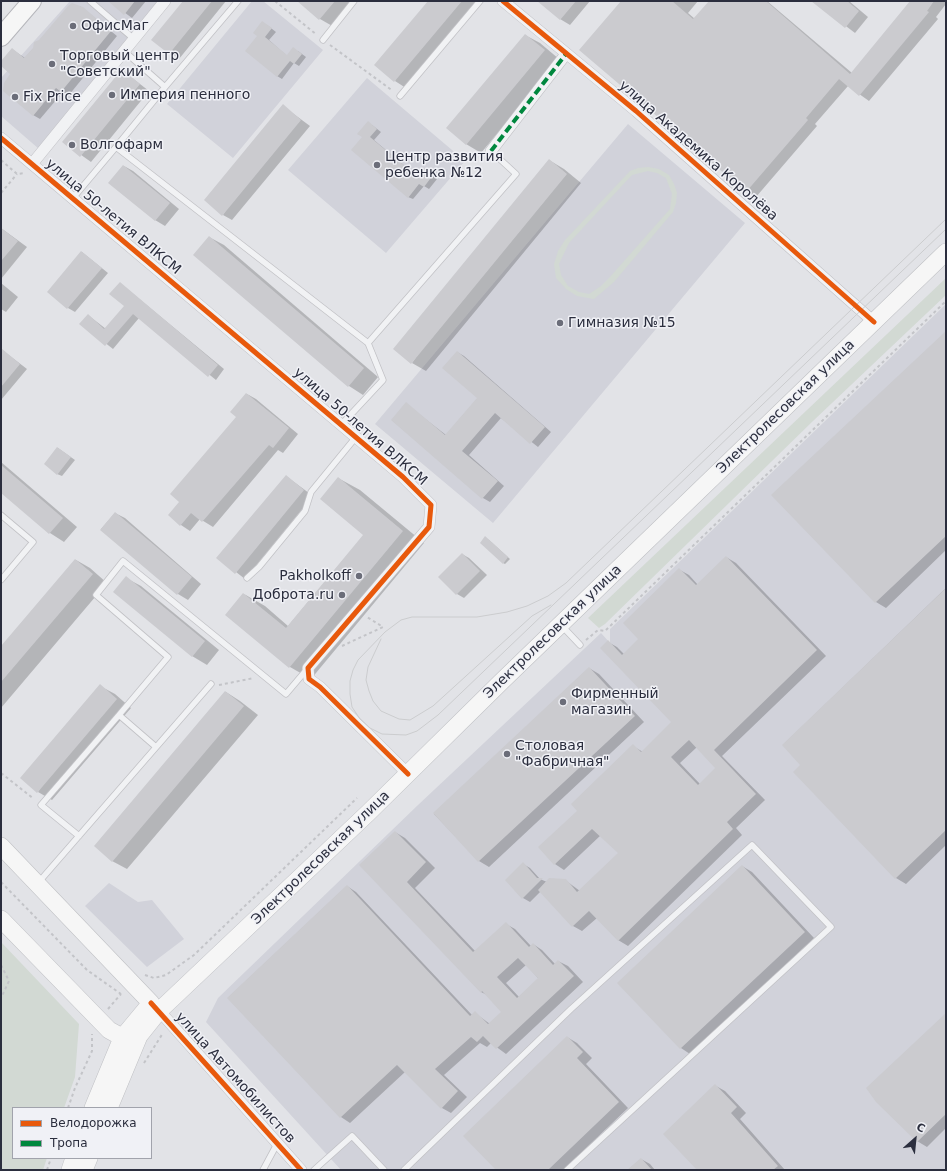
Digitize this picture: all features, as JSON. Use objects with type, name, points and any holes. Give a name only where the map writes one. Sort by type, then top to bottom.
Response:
[{"type":"highway","points":[[1,37],[32,1]]},
{"type":"main road","name":"Электролесовская улица","points":[[160,1012],[172,988],[196,977],[408,774],[946,252]]},
{"type":"main road","name":"улица Автомобилистов","points":[[1,846],[160,1012],[139,1036],[110,1107]]},
{"type":"main road","points":[[1,919],[109,1030],[128,1040],[139,1036]]},
{"type":"main road","points":[[93,1107],[122,1038],[160,1012]]},
{"type":"main road","points":[[70,1170],[74,1159]]},
{"type":"main road","points":[[84,1170],[89,1159]]},
{"type":"street","points":[[32,164],[166,1]]},
{"type":"street","name":"улица Академика Королёва","points":[[503,1],[636,111],[874,322]]},
{"type":"street","points":[[490,151],[566,54]]},
{"type":"street","name":"улица 50-летия ВЛКСМ","points":[[1,138],[403,477],[431,505],[429,527],[324,647],[308,668]]},
{"type":"street","points":[[308,668],[309,679],[320,687],[408,774]]},
{"type":"street","name":"улица Автомобилистов","points":[[160,1012],[301,1170]]},
{"type":"lane","points":[[90,1],[134,39]]},
{"type":"lane","points":[[73,198],[238,1]]},
{"type":"lane","points":[[323,40],[354,1]]},
{"type":"lane","points":[[400,96],[480,1]]},
{"type":"lane","points":[[124,51],[165,87]]},
{"type":"lane","points":[[116,147],[368,343],[382,380],[341,425]]},
{"type":"lane","points":[[368,343],[516,174],[490,151]]},
{"type":"lane","points":[[247,578],[259,567],[305,511],[311,492],[356,437]]},
{"type":"lane","points":[[1,515],[33,542],[1,580]]},
{"type":"lane","points":[[79,836],[41,805],[119,716],[168,657],[96,595],[123,561],[286,694],[308,668]]},
{"type":"lane","points":[[561,625],[580,644]]},
{"type":"lane","points":[[37,883],[211,684]]},
{"type":"lane","points":[[119,716],[156,747]]},
{"type":"lane","points":[[404,1170],[571,1009],[752,846],[831,927],[567,1170]]},
{"type":"lane","points":[[314,1170],[352,1136],[384,1170]]},
{"type":"lane","points":[[263,1170],[277,1144]]},
{"type":"path","points":[[275,1],[323,40],[400,96]]},
{"type":"path","points":[[1,193],[17,174]]},
{"type":"path","points":[[580,644],[598,630],[605,631],[946,301]]},
{"type":"path","points":[[324,647],[334,650],[383,627],[356,610]]},
{"type":"path","points":[[1,773],[41,805]]},
{"type":"path","points":[[1,882],[87,970],[121,994],[145,975],[154,978],[166,975],[194,955],[357,798]]},
{"type":"path","points":[[1,965],[9,981],[1,998]]},
{"type":"path","points":[[142,1066],[160,1012]]},
{"type":"path","points":[[68,1107],[92,1051],[92,1028]]},
{"type":"path","points":[[47,1170],[51,1159]]},
{"type":"shaded area","points":[[70,1],[161,1],[39,149],[1,116],[1,78]]},
{"type":"shaded area","points":[[252,1],[263,1],[323,50],[233,158],[167,104]]},
{"type":"shaded area","name":"Центр развития ребенка №12","points":[[367,78],[465,161],[386,253],[288,170]]},
{"type":"shaded area","name":"Гимназия №15","points":[[628,124],[745,223],[493,523],[375,424]]},
{"type":"shaded area","points":[[648,167],[659,169],[669,175],[677,193],[673,212],[614,282],[594,299],[577,296],[566,289],[556,278],[554,264],[558,251],[565,240],[630,171]],"holes":[[[648,171],[657,173],[666,178],[672,194],[670,209],[601,286],[589,294],[579,292],[568,286],[561,275],[559,264],[569,243],[632,175]]]},
{"type":"shaded area","points":[[946,278],[946,295],[813,421],[605,624],[599,628],[588,618]]},
{"type":"shaded area","points":[[946,304],[946,1170],[341,1170],[206,1022],[218,998],[418,805],[601,633],[610,643],[610,629]]},
{"type":"shaded area","points":[[109,883],[138,902],[152,900],[184,939],[147,967],[85,906]]},
{"type":"shaded area","points":[[1,942],[79,1024],[75,1077],[64,1107],[12,1107],[12,1159],[47,1159],[43,1170],[1,1170]]},
{"type":"building","points":[[108,1],[135,1],[124,15]]},
{"type":"building","points":[[183,1],[212,1],[169,54],[151,40]]},
{"type":"building","points":[[297,1],[335,1],[319,20]]},
{"type":"building","points":[[428,1],[462,1],[394,82],[374,65]]},
{"type":"building","points":[[537,1],[576,1],[560,20]]},
{"type":"building","points":[[621,1],[672,1],[693,19],[709,1],[766,1],[850,74],[910,1],[934,1],[927,11],[929,12],[859,96],[839,79],[806,118],[808,120],[746,192],[579,50]]},
{"type":"building","points":[[811,1],[847,1],[859,11],[845,28]]},
{"type":"building","name":"Торговый центр \"Советский\"","points":[[72,3],[83,7],[111,31],[61,92],[56,88],[33,116],[3,91],[4,83],[10,74],[1,66],[1,61],[12,48],[24,58],[33,48],[34,42],[39,40]]},
{"type":"building","points":[[262,21],[272,28],[265,37],[287,55],[293,47],[302,54],[294,64],[290,61],[277,77],[245,51],[257,36],[253,33]]},
{"type":"building","points":[[525,34],[545,50],[466,145],[446,128]]},
{"type":"building","points":[[122,69],[140,84],[80,157],[62,142]]},
{"type":"building","points":[[283,104],[301,120],[222,216],[204,200]]},
{"type":"building","points":[[368,121],[377,129],[370,137],[417,176],[424,168],[433,175],[424,187],[419,184],[408,198],[351,150],[362,137],[357,134]]},
{"type":"building","points":[[549,159],[567,174],[411,364],[393,349]]},
{"type":"building","points":[[123,165],[170,203],[155,221],[108,183]]},
{"type":"building","points":[[1,228],[18,241],[1,261]]},
{"type":"building","points":[[209,236],[364,368],[348,387],[193,255]]},
{"type":"building","points":[[81,251],[102,268],[67,309],[47,292]]},
{"type":"building","points":[[120,282],[218,365],[208,377],[133,314],[105,346],[79,324],[88,314],[104,329],[124,306],[109,294]]},
{"type":"building","points":[[946,331],[946,536],[875,603],[771,495]]},
{"type":"building","points":[[1,348],[20,364],[1,387]]},
{"type":"building","points":[[457,351],[545,427],[530,444],[495,413],[462,451],[498,481],[482,499],[391,420],[406,402],[445,435],[477,398],[442,368]]},
{"type":"building","points":[[246,393],[289,428],[273,448],[269,445],[202,522],[191,513],[180,526],[168,515],[179,502],[170,494],[236,417],[230,412]]},
{"type":"building","points":[[57,447],[71,457],[57,475],[44,464]]},
{"type":"building","points":[[1,465],[63,518],[49,534],[1,493]]},
{"type":"building","points":[[286,475],[304,490],[235,574],[216,558]]},
{"type":"building","points":[[338,477],[403,531],[289,668],[225,615],[243,593],[286,628],[363,535],[320,499]]},
{"type":"building","points":[[115,512],[192,577],[177,595],[100,530]]},
{"type":"building","points":[[485,536],[508,557],[503,564],[480,543]]},
{"type":"building","points":[[462,553],[480,571],[456,595],[438,577]]},
{"type":"building","points":[[726,556],[817,650],[714,750],[756,794],[727,822],[733,829],[618,941],[589,911],[572,927],[538,890],[549,878],[566,879],[577,892],[618,853],[592,829],[554,865],[538,847],[577,811],[571,804],[633,744],[641,752],[671,722],[600,648],[608,640],[622,655],[638,639],[623,623],[679,568],[696,585]],"holes":[[[689,740],[715,768],[698,785],[671,757]]]},
{"type":"building","points":[[75,559],[93,574],[1,682],[1,646]]},
{"type":"building","points":[[126,576],[205,641],[192,657],[113,592]]},
{"type":"building","points":[[946,588],[946,830],[895,879],[793,772],[800,765],[782,745]]},
{"type":"building","points":[[589,667],[635,716],[478,862],[433,813]]},
{"type":"building","points":[[100,684],[117,699],[37,793],[20,778]]},
{"type":"building","points":[[225,691],[244,706],[112,862],[94,846]]},
{"type":"building","points":[[395,831],[426,862],[407,882],[473,952],[506,922],[529,947],[533,943],[553,965],[558,960],[574,976],[496,1049],[483,1036],[477,1042],[471,1037],[435,1069],[458,1091],[441,1109],[397,1065],[340,1118],[227,998],[347,885],[470,1016],[475,1011],[488,1024],[501,1012],[359,865]],"holes":[[[518,958],[538,978],[517,998],[497,977]]]},
{"type":"building","points":[[523,862],[537,878],[543,878],[522,899],[505,880]]},
{"type":"building","points":[[742,865],[805,932],[680,1049],[617,983]]},
{"type":"building","points":[[946,1013],[946,1114],[917,1142],[876,1102],[866,1088]]},
{"type":"building","points":[[567,1036],[583,1052],[577,1058],[619,1102],[548,1170],[496,1170],[463,1136]]},
{"type":"building","points":[[715,1084],[737,1107],[731,1113],[778,1166],[773,1170],[697,1170],[663,1134]]},
{"type":"building","points":[[641,1158],[652,1170],[627,1170]]},
{"type":"tram line","points":[[946,219],[566,583],[548,596],[527,606],[507,612],[477,617],[412,617],[401,620],[385,632],[358,660],[353,670],[350,681],[350,694],[352,707],[360,719],[370,728],[382,734],[406,735],[417,731],[438,715],[946,229]]},
{"type":"tram line","points":[[381,639],[368,667],[366,680],[369,691],[373,701],[381,711],[399,719],[410,720],[433,706],[532,616],[551,605]]},
{"type":"marked path","points":[[491,151],[566,54]]},
{"type":"cycle path","points":[[503,1],[636,111],[874,322]]},
{"type":"cycle path","points":[[1,138],[403,477],[431,505],[429,527],[308,668],[309,679],[320,687],[408,774]]},
{"type":"cycle path","points":[[151,1003],[301,1170]]},
{"type":"place","name":"ОфисМаг","points":[[73,26]]},
{"type":"place","name":"Торговый центр \"Советский\"","points":[[52,64]]},
{"type":"place","name":"Империя пенного","points":[[112,95]]},
{"type":"place","name":"Fix Price","points":[[15,97]]},
{"type":"place","name":"Волгофарм","points":[[72,145]]},
{"type":"place","name":"Центр развития ребенка №12","points":[[377,165]]},
{"type":"place","name":"Гимназия №15","points":[[560,323]]},
{"type":"place","name":"Pakholkoff","points":[[359,576]]},
{"type":"place","name":"Доброта.ru","points":[[342,595]]},
{"type":"place","name":"Фирменный магазин","points":[[563,702]]},
{"type":"place","name":"Столовая \"Фабричная\"","points":[[507,754]]}]
